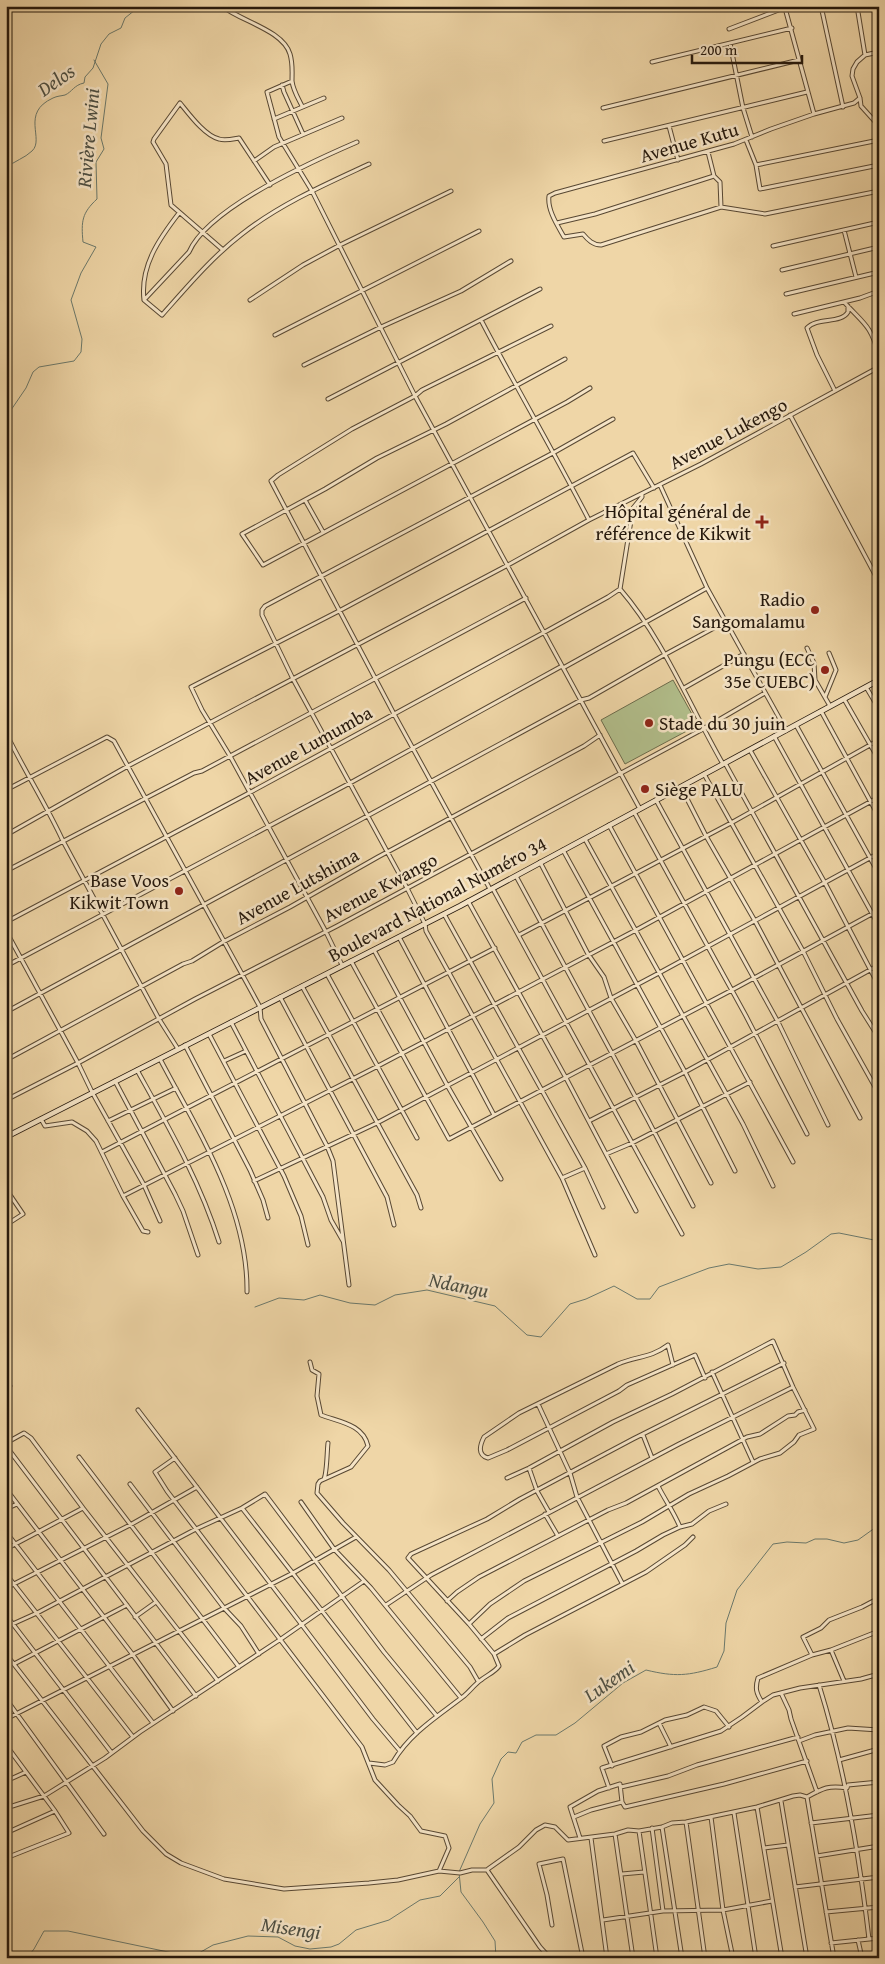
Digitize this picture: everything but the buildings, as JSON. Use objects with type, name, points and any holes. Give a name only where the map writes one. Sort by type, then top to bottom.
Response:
[{"type":"main road","name":"Boulevard National Numéro 34","points":[[6,1137],[40,1118],[425,924],[879,680]]},
{"type":"street","points":[[222,6],[262,27],[275,36],[290,52],[294,70],[292,81],[302,106]]},
{"type":"street","points":[[821,6],[843,107]]},
{"type":"street","points":[[857,6],[865,55]]},
{"type":"street","points":[[729,29],[787,7],[814,114]]},
{"type":"street","points":[[652,62],[792,28]]},
{"type":"street","points":[[730,43],[743,108],[752,137]]},
{"type":"street","points":[[879,52],[865,55],[857,62],[852,76],[861,106],[879,126]]},
{"type":"street","points":[[603,108],[799,60]]},
{"type":"street","points":[[292,81],[267,92],[279,137],[312,191],[363,289],[415,396],[640,809]]},
{"type":"street","points":[[282,85],[291,111],[303,134]]},
{"type":"street","points":[[604,141],[807,92]]},
{"type":"street","points":[[274,119],[324,98]]},
{"type":"street","name":"Avenue Kutu","points":[[557,223],[549,202],[549,196],[708,152],[746,140],[814,114],[843,107],[854,103],[860,98]]},
{"type":"street","points":[[223,250],[182,213],[179,213],[171,206],[166,164],[153,142],[180,103],[200,126],[214,138],[220,140],[239,138],[270,184]]},
{"type":"street","points":[[254,161],[283,143],[342,118]]},
{"type":"street","points":[[668,126],[678,160]]},
{"type":"street","points":[[746,140],[756,165],[760,189],[879,165]]},
{"type":"street","points":[[756,165],[879,140]]},
{"type":"street","points":[[144,300],[189,252],[193,242],[202,231],[241,201],[299,168],[357,142]]},
{"type":"street","points":[[708,152],[714,176],[720,182],[721,207]]},
{"type":"street","points":[[179,213],[162,235],[148,261],[143,292],[144,300],[162,315],[223,250],[243,233],[312,191],[368,164]]},
{"type":"street","points":[[714,176],[595,214],[557,223],[564,237],[583,234],[590,242],[601,245],[721,207],[766,214],[879,191]]},
{"type":"street","points":[[250,300],[303,265],[451,191]]},
{"type":"street","points":[[773,246],[879,222]]},
{"type":"street","points":[[844,230],[856,277]]},
{"type":"street","points":[[275,335],[479,231]]},
{"type":"street","points":[[782,270],[879,247]]},
{"type":"street","points":[[304,365],[381,327],[461,291],[511,261]]},
{"type":"street","points":[[786,294],[879,272]]},
{"type":"street","points":[[328,399],[540,289]]},
{"type":"street","points":[[794,314],[879,291]]},
{"type":"street","points":[[844,302],[868,326],[874,336],[879,355]]},
{"type":"street","points":[[834,391],[817,355],[808,328],[813,324],[844,317],[848,312],[848,306]]},
{"type":"street","points":[[481,320],[589,520]]},
{"type":"street","points":[[551,326],[435,383],[415,396],[352,429],[271,481],[431,782],[543,978],[682,1234]]},
{"type":"street","points":[[564,359],[434,430],[377,458],[242,534],[263,565],[590,388]]},
{"type":"street","name":"Avenue Lukengo","points":[[6,835],[128,766],[879,368]]},
{"type":"street","points":[[790,415],[879,582]]},
{"type":"street","points":[[595,1255],[562,1178],[426,931],[425,924],[407,888],[275,644],[262,610],[265,606],[553,453],[613,419]]},
{"type":"street","points":[[342,965],[326,932],[191,687],[339,611],[633,453],[654,488]]},
{"type":"street","points":[[660,485],[707,588],[786,730]]},
{"type":"street","points":[[642,494],[642,497],[633,508],[620,588],[646,622],[684,688],[703,729],[752,811],[879,1038]]},
{"type":"street","points":[[305,500],[323,532]]},
{"type":"street","name":"Avenue Lumumba","points":[[6,922],[332,748],[608,597],[620,588]]},
{"type":"street","points":[[6,966],[350,783],[707,588]]},
{"type":"street","points":[[6,871],[230,756],[526,598]]},
{"type":"street","points":[[6,1012],[581,700],[589,698],[725,622]]},
{"type":"street","points":[[808,648],[814,663],[815,680],[830,706]]},
{"type":"street","points":[[825,697],[836,670],[829,653]]},
{"type":"street","points":[[684,688],[744,654]]},
{"type":"street","points":[[866,686],[879,709]]},
{"type":"street","name":"Avenue Kwango","points":[[6,1100],[195,999],[326,932],[703,729],[765,693]]},
{"type":"street","points":[[844,699],[879,760]]},
{"type":"street","points":[[821,711],[879,817]]},
{"type":"street","points":[[796,725],[879,874]]},
{"type":"street","points":[[6,734],[29,778],[49,810],[63,841],[159,1019],[178,1049]]},
{"type":"street","name":"Avenue Lutshima","points":[[6,1060],[183,964],[192,961],[387,852],[584,746],[600,735]]},
{"type":"street","points":[[774,736],[879,926]]},
{"type":"street","points":[[6,790],[107,737],[114,741],[260,1007],[261,1019],[328,1146],[332,1161],[349,1285]]},
{"type":"street","points":[[519,935],[660,861],[879,740]]},
{"type":"street","points":[[6,746],[11,744]]},
{"type":"street","points":[[750,750],[801,840],[879,986]]},
{"type":"street","points":[[704,774],[879,1094]]},
{"type":"street","points":[[681,787],[860,1118]]},
{"type":"street","points":[[123,1196],[259,1128],[564,966],[636,930],[879,797]]},
{"type":"street","points":[[656,800],[778,1022],[828,1125]]},
{"type":"street","points":[[634,812],[732,990],[808,1134]]},
{"type":"street","points":[[610,825],[793,1162]]},
{"type":"street","points":[[584,838],[752,1140],[773,1186]]},
{"type":"street","points":[[563,850],[685,1072],[735,1171]]},
{"type":"street","points":[[254,1181],[402,1110],[825,884],[879,853]]},
{"type":"street","points":[[540,862],[588,954],[604,977],[611,998],[660,1085],[711,1183]]},
{"type":"street","points":[[515,876],[636,1097],[693,1206]]},
{"type":"street","points":[[468,901],[589,1120],[636,1211]]},
{"type":"street","points":[[351,961],[449,1139],[590,1066],[879,910]]},
{"type":"street","points":[[444,913],[585,1168],[603,1206]]},
{"type":"street","points":[[6,931],[144,1185],[160,1221]]},
{"type":"street","points":[[399,937],[494,1115]]},
{"type":"street","points":[[102,1152],[495,948]]},
{"type":"street","points":[[374,949],[446,1085],[501,1179]]},
{"type":"street","points":[[589,1120],[614,1109],[778,1022],[879,964]]},
{"type":"street","points":[[327,973],[417,1138]]},
{"type":"street","points":[[302,986],[417,1195],[422,1208]]},
{"type":"street","points":[[280,997],[387,1197],[394,1225]]},
{"type":"street","points":[[231,1022],[303,1158],[335,1229],[344,1242]]},
{"type":"street","points":[[209,1033],[295,1200],[308,1245]]},
{"type":"street","points":[[185,1045],[254,1181],[268,1218]]},
{"type":"street","points":[[224,1061],[246,1051]]},
{"type":"street","points":[[160,1058],[210,1153],[233,1206],[246,1262],[247,1292]]},
{"type":"street","points":[[137,1070],[188,1164],[210,1211],[219,1242]]},
{"type":"street","points":[[115,1081],[183,1211],[198,1255]]},
{"type":"street","points":[[606,1154],[632,1143],[750,1082]]},
{"type":"street","points":[[108,1121],[176,1088]]},
{"type":"street","points":[[40,1118],[45,1126],[66,1122],[76,1123],[91,1134],[143,1231],[148,1232]]},
{"type":"street","points":[[562,1178],[585,1168]]},
{"type":"street","points":[[6,1190],[23,1214],[6,1224]]},
{"type":"street","points":[[470,1624],[490,1604],[524,1581],[642,1522],[689,1494],[767,1455],[780,1453],[794,1442],[799,1434],[814,1429],[792,1386],[784,1363],[773,1341],[507,1478]]},
{"type":"street","points":[[673,1365],[668,1345],[647,1357],[630,1359],[600,1372],[519,1413],[484,1437],[480,1450],[486,1457],[491,1457],[619,1391],[626,1385],[673,1365],[695,1355],[704,1378]]},
{"type":"street","points":[[310,1362],[312,1370],[319,1374],[317,1396],[321,1416],[337,1420],[360,1431],[366,1438],[368,1446],[351,1467],[338,1475],[324,1479],[318,1484],[317,1493],[389,1570],[470,1667],[478,1681]]},
{"type":"street","points":[[368,1763],[376,1765],[390,1764],[400,1751],[436,1715],[461,1698],[476,1686],[478,1681],[499,1666],[494,1654],[470,1624],[408,1558],[411,1554],[487,1519],[570,1473],[784,1363]]},
{"type":"street","points":[[712,1372],[753,1462]]},
{"type":"street","points":[[386,1605],[426,1578],[577,1497],[792,1386]]},
{"type":"street","points":[[538,1404],[570,1473],[577,1497],[622,1583]]},
{"type":"street","points":[[138,1410],[271,1583],[372,1719],[400,1751]]},
{"type":"street","points":[[447,1600],[479,1577],[750,1436],[760,1434],[788,1416],[805,1410]]},
{"type":"street","points":[[196,1696],[61,1520],[6,1444],[20,1434],[26,1433],[218,1681]]},
{"type":"street","points":[[643,1435],[652,1458]]},
{"type":"street","points":[[324,1479],[328,1444]]},
{"type":"street","points":[[79,1457],[239,1667]]},
{"type":"street","points":[[176,1458],[155,1472],[173,1500],[362,1747],[375,1780],[410,1816],[421,1831],[445,1836],[449,1848],[439,1871]]},
{"type":"street","points":[[529,1468],[537,1491],[549,1512]]},
{"type":"street","points":[[130,1484],[224,1608],[241,1626],[259,1654]]},
{"type":"street","points":[[657,1486],[674,1513],[680,1527]]},
{"type":"street","points":[[6,1588],[130,1525],[197,1487]]},
{"type":"street","points":[[6,1489],[173,1710]]},
{"type":"street","points":[[6,1627],[106,1578],[196,1529],[242,1508],[265,1494],[314,1562],[436,1715]]},
{"type":"street","points":[[301,1502],[334,1550],[386,1605],[461,1698]]},
{"type":"street","points":[[6,1509],[17,1504]]},
{"type":"street","points":[[481,1639],[508,1618],[680,1527],[692,1524],[709,1511],[726,1504]]},
{"type":"street","points":[[6,1549],[83,1508]]},
{"type":"street","points":[[242,1508],[417,1733]]},
{"type":"street","points":[[545,1514],[558,1536]]},
{"type":"street","points":[[6,1532],[153,1723]]},
{"type":"street","points":[[6,1719],[28,1709],[42,1699],[65,1690],[271,1583],[294,1573],[356,1536]]},
{"type":"street","points":[[494,1654],[525,1635],[656,1565],[693,1537]]},
{"type":"street","points":[[6,1574],[134,1737]]},
{"type":"street","points":[[6,1808],[44,1796],[105,1758],[153,1723],[259,1654],[364,1581]]},
{"type":"street","points":[[812,1655],[803,1637],[821,1628],[828,1620],[862,1607],[879,1598]]},
{"type":"street","points":[[136,1617],[156,1602]]},
{"type":"street","points":[[6,1666],[35,1653],[127,1604]]},
{"type":"street","points":[[6,1615],[112,1752]]},
{"type":"street","points":[[762,1702],[756,1693],[755,1686],[758,1678],[812,1655],[831,1650],[879,1631]]},
{"type":"street","points":[[831,1650],[844,1681]]},
{"type":"street","points":[[6,1654],[143,1831],[166,1854],[180,1863],[224,1879],[284,1889],[398,1880],[439,1871],[487,1870],[519,1847],[545,1824],[555,1827],[568,1840],[591,1838],[628,1830],[639,1831],[662,1828],[672,1823],[734,1813],[800,1795],[808,1797],[834,1786],[846,1788],[848,1785],[879,1782]]},
{"type":"street","points":[[609,1788],[602,1768],[672,1747],[729,1727],[762,1702],[781,1693],[879,1674]]},
{"type":"street","points":[[819,1686],[833,1730],[852,1818],[869,1939]]},
{"type":"street","points":[[781,1693],[789,1710],[817,1792]]},
{"type":"street","points":[[6,1699],[104,1834]]},
{"type":"street","points":[[612,1766],[604,1746],[621,1737],[641,1732],[664,1720],[687,1715],[704,1707],[716,1711],[729,1727]]},
{"type":"street","points":[[660,1723],[672,1747]]},
{"type":"street","points":[[580,1838],[570,1807],[598,1791],[620,1784],[621,1787],[668,1776],[697,1765],[833,1730],[848,1728],[877,1730],[879,1742]]},
{"type":"street","points":[[6,1858],[69,1833],[55,1811],[7,1747]]},
{"type":"street","points":[[839,1760],[879,1749]]},
{"type":"street","points":[[621,1787],[622,1802],[625,1807],[807,1762]]},
{"type":"street","points":[[6,1781],[26,1772]]},
{"type":"street","points":[[808,1797],[834,1958]]},
{"type":"street","points":[[781,1801],[807,1958]]},
{"type":"street","points":[[574,1817],[591,1810],[622,1802]]},
{"type":"street","points":[[757,1807],[782,1958]]},
{"type":"street","points":[[6,1833],[55,1811]]},
{"type":"street","points":[[734,1813],[756,1958]]},
{"type":"street","points":[[811,1823],[879,1815]]},
{"type":"street","points":[[711,1817],[733,1958]]},
{"type":"street","points":[[686,1822],[705,1958]]},
{"type":"street","points":[[652,1828],[663,1911]]},
{"type":"street","points":[[662,1828],[682,1958]]},
{"type":"street","points":[[639,1831],[657,1958]]},
{"type":"street","points":[[615,1834],[633,1958]]},
{"type":"street","points":[[591,1838],[608,1958]]},
{"type":"street","points":[[764,1848],[788,1844]]},
{"type":"street","points":[[817,1856],[879,1846]]},
{"type":"street","points":[[552,1925],[539,1864],[563,1859],[583,1958]]},
{"type":"street","points":[[487,1870],[540,1947],[550,1958]]},
{"type":"street","points":[[622,1874],[644,1872]]},
{"type":"street","points":[[795,1886],[879,1877]]},
{"type":"street","points":[[603,1920],[650,1912],[724,1910],[772,1901]]},
{"type":"street","points":[[826,1912],[879,1907]]},
{"type":"street","points":[[831,1943],[879,1938]]},
{"type":"street","points":[[858,1940],[862,1958]]},
{"type":"green space","name":"Stade du 30 juin","points":[[673,680],[698,725],[625,764],[601,720]]},
{"type":"waterway","name":"Delos","points":[[6,168],[32,151],[35,146],[35,118],[43,104],[54,97],[65,95],[78,85],[84,83],[85,77],[93,68],[101,44],[109,34],[121,28],[125,18],[140,6]]},
{"type":"waterway","name":"Rivière Lwini","points":[[6,441],[9,435],[11,410],[26,388],[33,372],[39,367],[74,361],[81,352],[82,339],[71,300],[81,273],[96,247],[83,242],[82,228],[85,213],[97,199],[96,162],[104,149],[101,138],[108,84],[94,60]]},
{"type":"waterway","name":"Ndangu","points":[[255,1307],[279,1298],[304,1300],[320,1295],[350,1303],[375,1305],[395,1295],[427,1290],[495,1306],[527,1335],[541,1337],[570,1304],[614,1286],[637,1299],[650,1299],[659,1287],[709,1268],[729,1264],[758,1269],[781,1267],[831,1234],[839,1233],[879,1241]]},
{"type":"waterway","name":"Lukemi","points":[[496,1958],[495,1941],[461,1892],[459,1872],[480,1824],[494,1803],[492,1779],[501,1759],[508,1752],[516,1753],[522,1742],[536,1735],[556,1735],[575,1723],[623,1683],[646,1670],[665,1674],[682,1674],[717,1667],[724,1651],[726,1623],[737,1590],[773,1544],[787,1542],[806,1543],[815,1539],[827,1539],[844,1543],[858,1540],[879,1525]]},
{"type":"waterway","name":"Misengi","points":[[27,1958],[44,1931],[68,1931],[192,1957],[213,1945],[248,1936],[278,1937],[295,1946],[310,1949],[331,1947],[339,1944],[356,1930],[389,1920],[420,1900],[440,1896],[459,1877]]},
{"type":"place","name":"Hôpital général de référence de Kikwit","points":[[762,522]]},
{"type":"place","name":"Radio Sangomalamu","points":[[815,610]]},
{"type":"place","name":"Pungu (ECC 35e CUEBC)","points":[[825,670]]},
{"type":"place","name":"Stade du 30 juin","points":[[649,723]]},
{"type":"place","name":"Siège PALU","points":[[645,789]]},
{"type":"place","name":"Base Voos Kikwit Town","points":[[179,891]]}]
